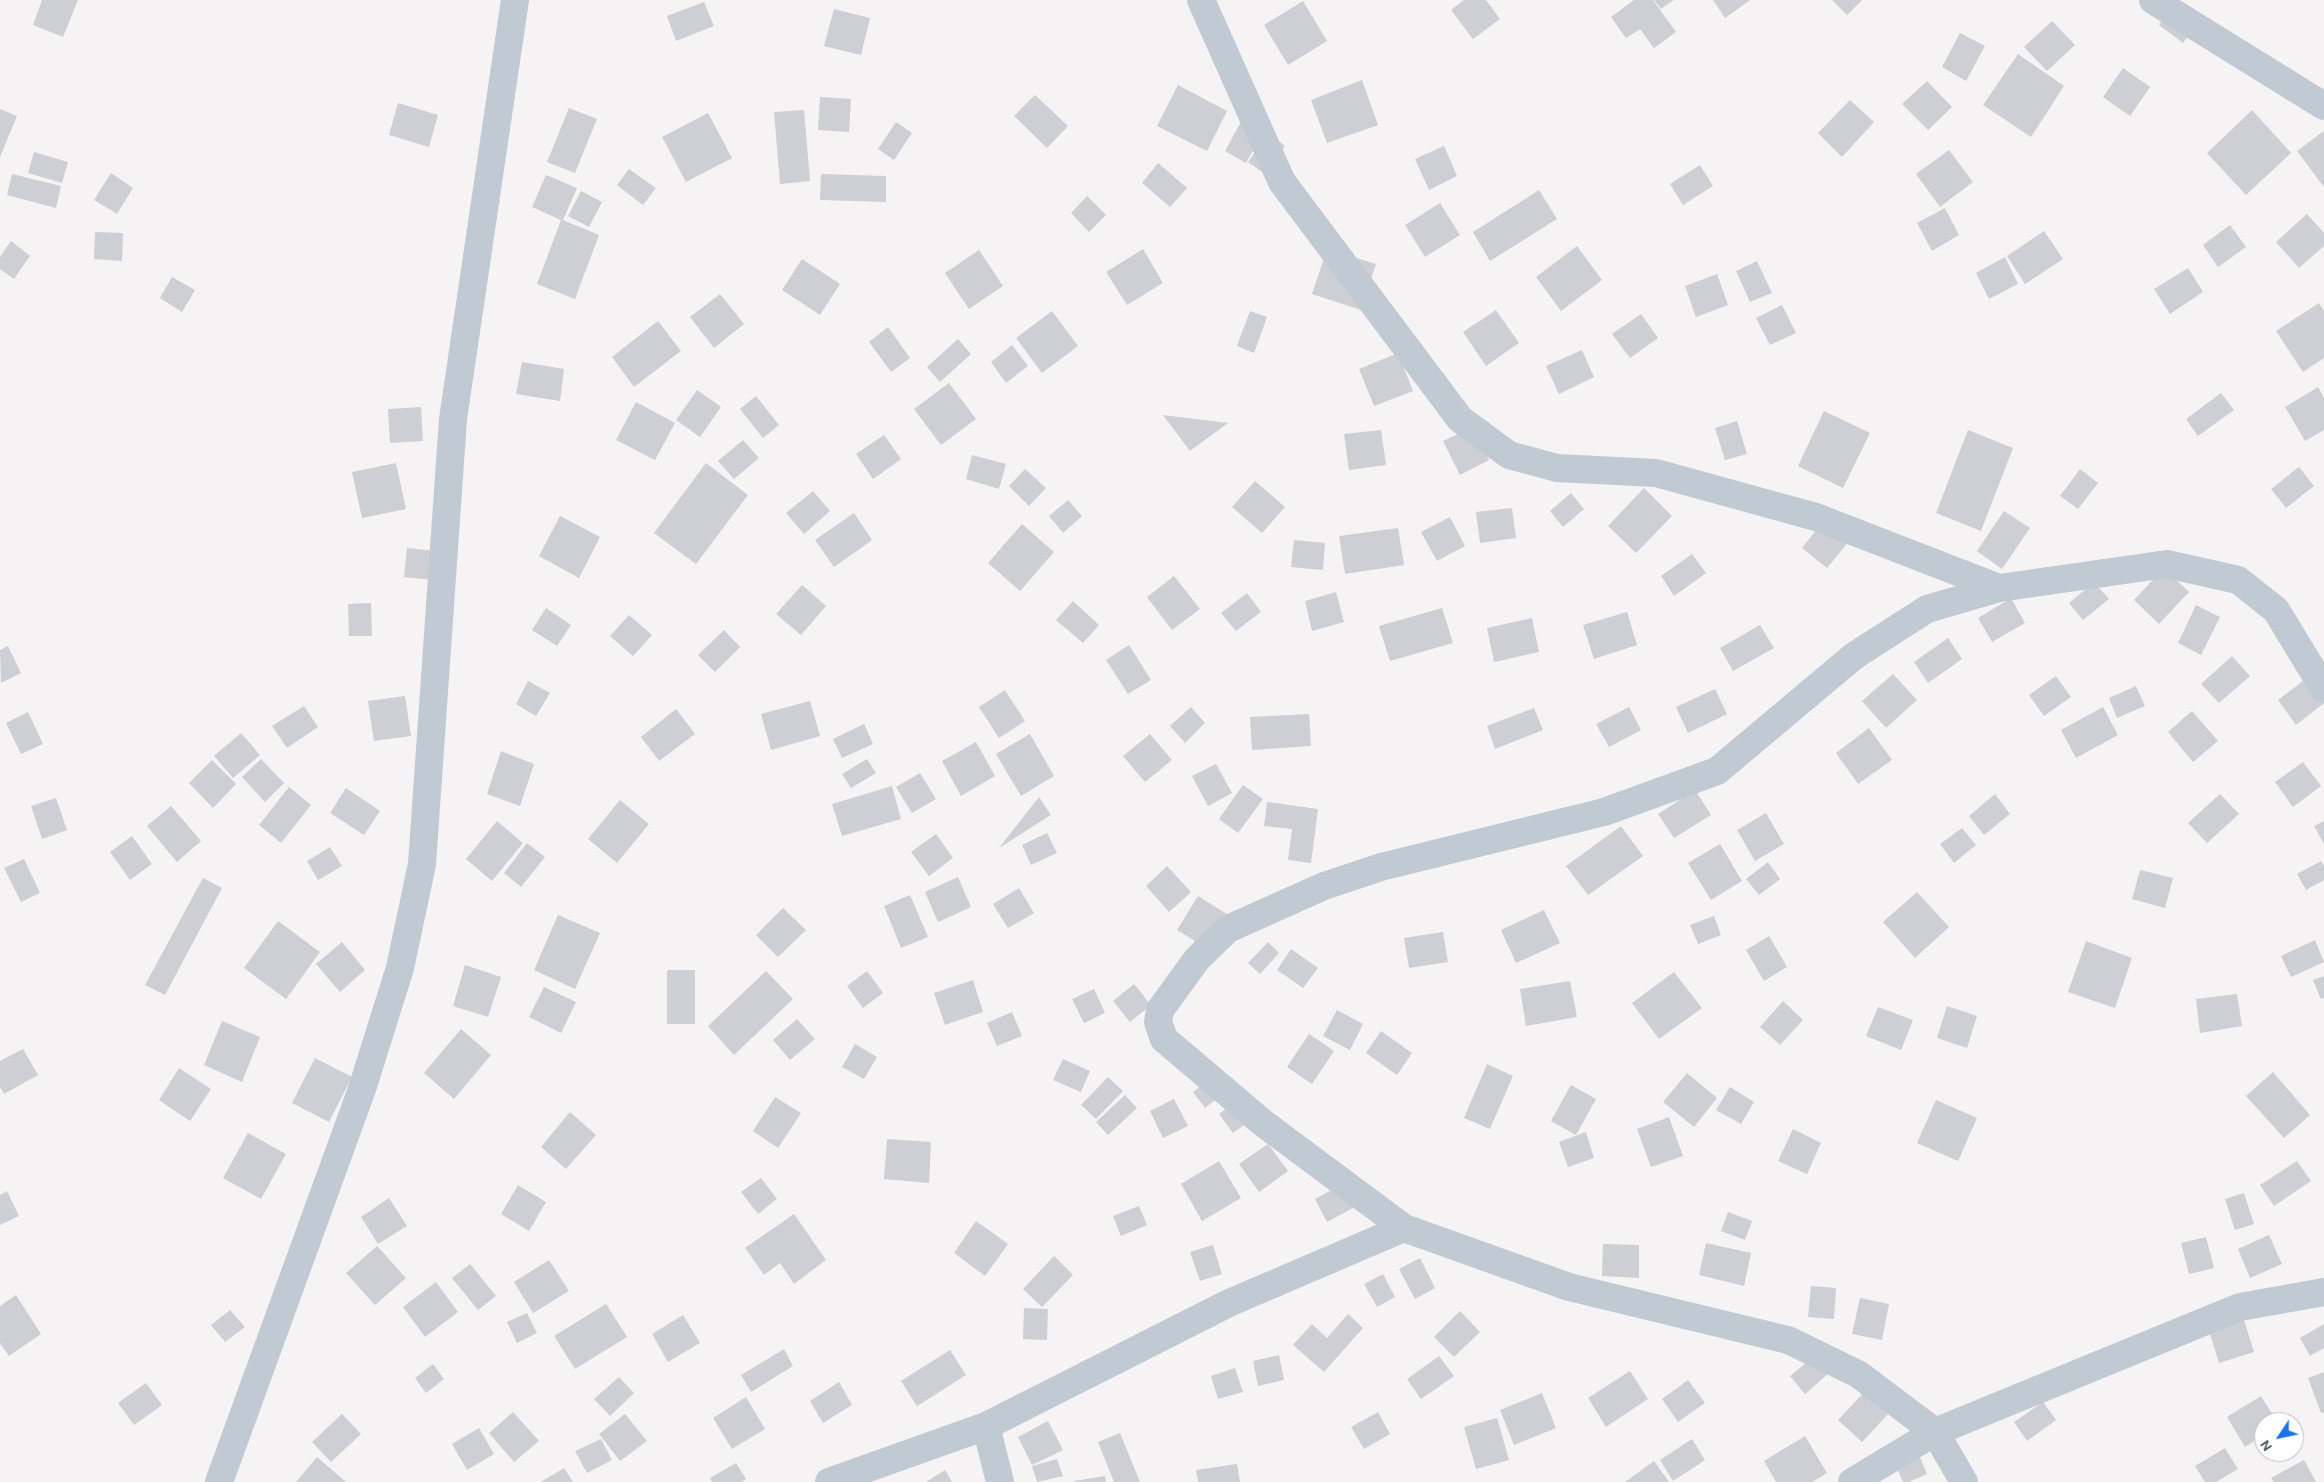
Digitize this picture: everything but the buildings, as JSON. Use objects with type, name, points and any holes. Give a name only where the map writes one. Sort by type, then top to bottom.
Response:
[{"type":"street","points":[[218,1482],[362,1089],[400,968],[422,864],[453,419],[514,0]]},
{"type":"street","points":[[1201,0],[1282,182],[1460,419],[1509,455],[1557,468],[1656,473],[1807,514],[1999,588]]},
{"type":"street","points":[[2153,0],[2324,106]]},
{"type":"street","points":[[1964,1482],[1935,1432],[1858,1374],[1788,1340],[1569,1287],[1404,1228],[1263,1123],[1164,1039],[1158,1022],[1160,1010],[1197,959],[1228,929],[1324,886],[1381,867],[1604,812],[1717,771],[1854,656],[1927,609],[1999,588],[2167,564],[2238,580],[2276,610],[2324,689]]},
{"type":"street","points":[[829,1482],[986,1426],[1230,1304],[1404,1228]]},
{"type":"street","points":[[1852,1482],[1935,1432],[2240,1307],[2324,1292]]},
{"type":"street","points":[[986,1426],[1000,1482]]}]
